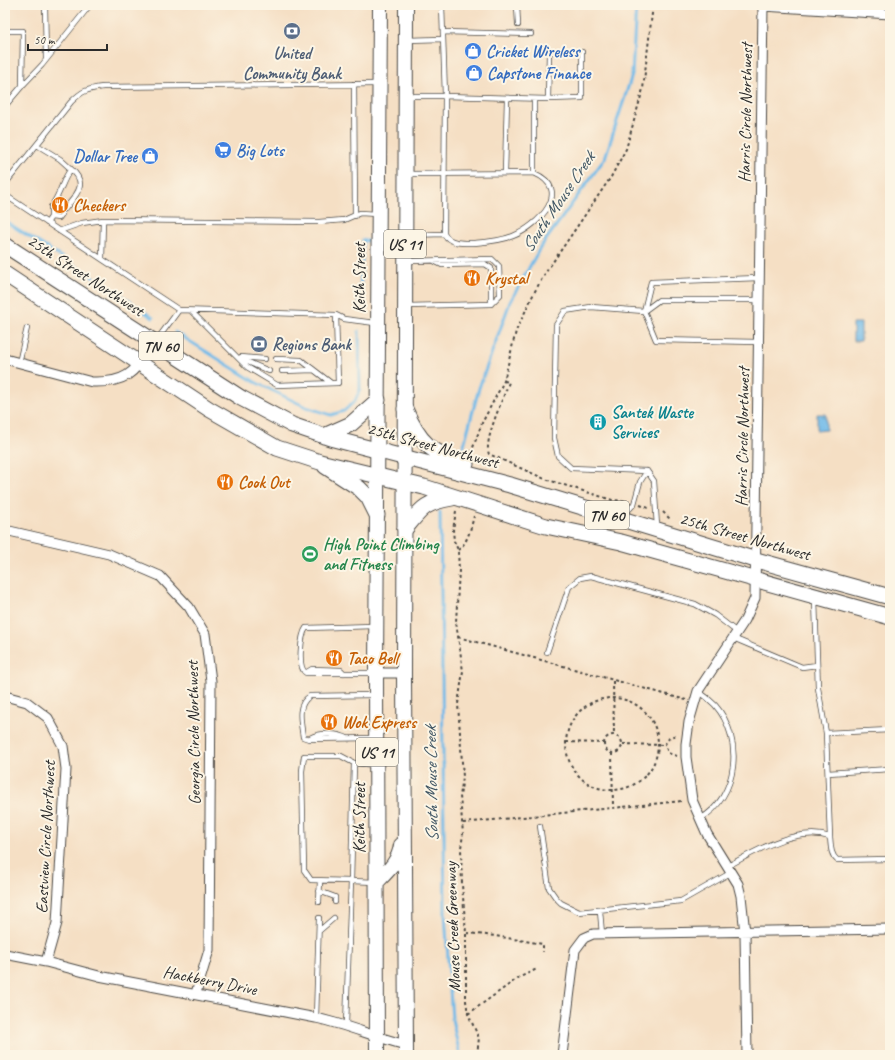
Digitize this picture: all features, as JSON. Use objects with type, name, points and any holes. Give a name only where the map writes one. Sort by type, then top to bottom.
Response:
[{"type":"highway","name":"25th Street Northwest","points":[[5,245],[241,398],[292,425],[324,436],[510,485],[756,560],[890,597]]},
{"type":"highway","name":"TN 60","points":[[5,274],[140,364],[262,441],[278,448],[320,462],[405,482],[454,504],[621,542],[890,617]]},
{"type":"highway","points":[[324,436],[351,424],[378,400]]},
{"type":"highway","points":[[405,409],[418,437],[440,455],[475,467],[510,485]]},
{"type":"highway","points":[[320,462],[333,473],[359,488],[368,497],[377,515]]},
{"type":"highway","points":[[405,529],[425,505],[434,501],[454,504]]},
{"type":"main road","name":"Keith Street","points":[[378,1055],[376,626],[378,84],[380,5]]},
{"type":"main road","name":"US 11","points":[[406,5],[404,673],[406,1050]]},
{"type":"main road","points":[[377,882],[393,866],[400,854],[405,823]]},
{"type":"street","points":[[763,6],[890,14]]},
{"type":"street","name":"Harris Circle Northwest","points":[[747,1055],[745,933],[741,896],[738,884],[707,834],[692,800],[686,757],[687,736],[698,691],[735,635],[755,598],[763,6]]},
{"type":"street","points":[[5,359],[92,382],[107,382],[126,378],[140,364],[156,342]]},
{"type":"street","name":"Georgia Circle Northwest","points":[[5,530],[109,554],[160,576],[189,607],[204,634],[211,681],[209,950],[196,993]]},
{"type":"street","points":[[376,673],[404,673]]},
{"type":"street","name":"Eastview Circle Northwest","points":[[5,696],[27,702],[48,718],[63,746],[66,769],[57,923],[46,962]]},
{"type":"street","points":[[562,1055],[575,950],[584,938],[594,934],[745,933],[890,929]]},
{"type":"street","name":"Hackberry Drive","points":[[5,954],[46,962],[99,976],[196,993],[346,1025],[406,1050]]},
{"type":"lane","points":[[45,5],[46,59]]},
{"type":"lane","points":[[5,106],[90,5]]},
{"type":"lane","points":[[406,174],[444,173],[534,173],[544,178],[550,185],[552,199],[543,214],[531,226],[500,241],[454,242],[447,238],[444,234],[444,173],[445,96],[442,5]]},
{"type":"lane","points":[[517,5],[518,25]]},
{"type":"lane","points":[[5,31],[23,31],[22,86]]},
{"type":"lane","points":[[443,32],[531,34]]},
{"type":"lane","points":[[406,40],[443,39]]},
{"type":"lane","points":[[406,96],[507,99],[548,99],[582,98],[582,52],[549,52],[548,99]]},
{"type":"lane","points":[[354,84],[354,216]]},
{"type":"lane","points":[[5,184],[80,92],[103,87],[378,84]]},
{"type":"lane","points":[[505,173],[507,99]]},
{"type":"lane","points":[[534,99],[534,173]]},
{"type":"lane","points":[[37,145],[60,159],[77,174],[80,181],[80,187],[64,212],[59,218],[51,217]]},
{"type":"lane","points":[[54,202],[60,192],[65,176],[71,169]]},
{"type":"lane","points":[[5,195],[179,310],[336,315],[344,319],[377,323]]},
{"type":"lane","points":[[47,223],[51,217],[51,207]]},
{"type":"lane","points":[[59,231],[82,223],[103,220],[319,222],[344,220],[360,213],[378,214]]},
{"type":"lane","points":[[102,259],[103,220]]},
{"type":"lane","points":[[405,235],[444,234]]},
{"type":"lane","points":[[405,261],[492,259],[499,266],[500,295],[491,304],[405,306]]},
{"type":"lane","points":[[434,260],[442,265],[485,264],[490,268],[491,304]]},
{"type":"lane","points":[[759,342],[656,340],[644,311],[651,282],[760,278]]},
{"type":"lane","points":[[657,530],[654,480],[647,471],[571,468],[558,456],[554,438],[556,325],[565,312],[591,307],[644,311],[659,300],[759,300]]},
{"type":"lane","points":[[156,342],[179,310]]},
{"type":"lane","points":[[190,311],[247,367],[277,385],[338,383],[336,315]]},
{"type":"lane","points":[[19,362],[27,328]]},
{"type":"lane","points":[[237,357],[264,359]]},
{"type":"lane","points":[[237,357],[269,371]]},
{"type":"lane","points":[[276,359],[301,360],[331,383]]},
{"type":"lane","points":[[282,371],[314,370]]},
{"type":"lane","points":[[621,519],[634,504],[640,482],[647,471]]},
{"type":"lane","points":[[547,652],[569,586],[580,578],[591,576],[695,604],[715,614],[735,635],[802,667],[817,665]]},
{"type":"lane","points":[[815,597],[818,688],[826,733],[830,837],[833,856],[837,860],[890,859]]},
{"type":"lane","points":[[376,626],[312,626],[306,628],[302,634],[301,666],[306,672],[376,673]]},
{"type":"lane","points":[[698,691],[720,712],[728,728],[733,748],[733,771],[727,788],[712,811],[700,819]]},
{"type":"lane","points":[[376,695],[310,696],[304,701],[300,711],[303,737],[308,739],[377,738]]},
{"type":"lane","points":[[826,733],[890,730]]},
{"type":"lane","points":[[377,765],[354,763],[341,756],[304,756],[302,771],[304,870],[311,880],[377,882]]},
{"type":"lane","points":[[346,1025],[354,763]]},
{"type":"lane","points":[[828,773],[890,769]]},
{"type":"lane","points":[[540,826],[549,888],[552,894],[561,903],[574,910],[584,912],[680,901],[774,842],[805,836],[820,835],[830,837]]},
{"type":"lane","points":[[320,881],[320,902]]},
{"type":"lane","points":[[320,891],[335,897],[335,902]]},
{"type":"lane","points":[[600,911],[602,934]]},
{"type":"lane","points":[[316,1018],[319,918]]},
{"type":"lane","points":[[319,931],[334,918]]},
{"type":"path","points":[[471,454],[482,423],[504,380],[511,348],[526,310],[544,275],[611,178],[626,149],[643,89],[653,5]]},
{"type":"path","name":"Mouse Creek Greenway","points":[[454,504],[453,530],[454,541],[458,550],[456,602],[458,637],[463,671],[458,704],[463,777],[460,796],[463,823],[461,878],[466,932],[466,1001],[468,1014],[479,1038],[477,1055]]},
{"type":"path","points":[[458,550],[462,547],[466,539],[474,516]]},
{"type":"path","points":[[458,637],[613,681],[695,702]]},
{"type":"path","points":[[613,681],[614,734]]},
{"type":"path","points":[[613,698],[628,701],[640,708],[650,718],[656,731],[658,745],[656,758],[650,770],[641,780],[630,786],[613,790],[592,785],[581,778],[570,761],[566,742],[569,728],[576,716],[586,706],[600,700],[613,698]]},
{"type":"path","points":[[614,734],[620,738],[622,744],[619,750],[612,753],[606,750],[604,744],[607,737],[614,734]]},
{"type":"path","points":[[686,757],[672,756],[667,751],[665,745],[667,739],[673,736],[687,736]]},
{"type":"path","points":[[566,742],[604,744]]},
{"type":"path","points":[[622,744],[665,745]]},
{"type":"path","points":[[612,753],[613,807]]},
{"type":"path","points":[[463,823],[692,800]]},
{"type":"path","points":[[466,932],[543,944],[543,952]]},
{"type":"path","points":[[468,1014],[518,978],[537,969]]},
{"type":"water","points":[[853,323],[861,323],[861,341],[853,341]]},
{"type":"water","points":[[817,414],[826,414],[826,430],[817,431]]},
{"type":"waterway","name":"South Mouse Creek","points":[[462,452],[479,388],[510,302],[540,248],[605,158],[632,75],[636,5]]},
{"type":"waterway","points":[[5,221],[125,298],[153,318]]},
{"type":"waterway","points":[[359,309],[363,240],[368,241]]},
{"type":"waterway","points":[[175,332],[255,382],[306,407],[331,415],[344,411],[355,401],[360,389],[359,331]]},
{"type":"waterway","name":"South Mouse Creek","points":[[440,512],[445,914],[452,1019],[460,1055]]},
{"type":"place","name":"United Community Bank","points":[[292,31]]},
{"type":"place","name":"Cricket Wireless","points":[[473,51]]},
{"type":"place","name":"Capstone Finance","points":[[474,73]]},
{"type":"place","name":"Big Lots","points":[[223,150]]},
{"type":"place","name":"Dollar Tree","points":[[150,156]]},
{"type":"place","name":"Checkers","points":[[60,205]]},
{"type":"place","name":"Krystal","points":[[472,278]]},
{"type":"place","name":"Regions Bank","points":[[259,344]]},
{"type":"place","name":"Santek Waste Services","points":[[598,422]]},
{"type":"place","name":"Cook Out","points":[[225,482]]},
{"type":"place","name":"High Point Climbing and Fitness","points":[[310,554]]},
{"type":"place","name":"Taco Bell","points":[[334,658]]},
{"type":"place","name":"Wok Express","points":[[329,722]]}]
